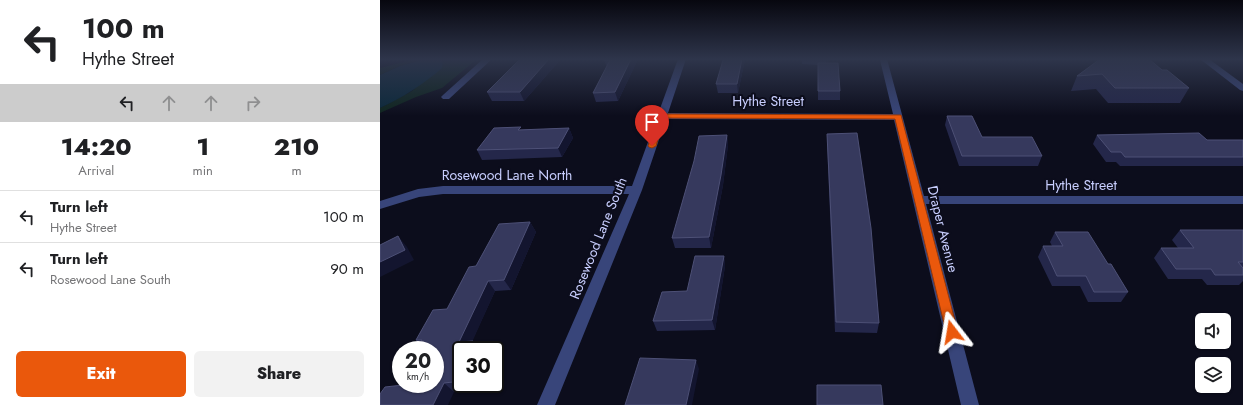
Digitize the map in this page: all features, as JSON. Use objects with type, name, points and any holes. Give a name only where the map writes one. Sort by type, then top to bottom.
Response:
[{"type":"street","points":[[446,97],[467,78]]},
{"type":"street","name":"Rosewood Lane South","points":[[546,405],[636,190],[675,78]]},
{"type":"street","name":"Draper Avenue","points":[[888,78],[970,405]]},
{"type":"street","points":[[1229,78],[1243,88]]},
{"type":"street","name":"Hythe Street","points":[[662,116],[898,117]]},
{"type":"street","name":"Rosewood Lane North","points":[[380,205],[418,193],[443,190],[636,190]]},
{"type":"street","name":"Hythe Street","points":[[919,200],[1243,200]]},
{"type":"green space","points":[[426,78],[454,78],[442,88],[416,97],[380,113],[380,108],[412,91]]},
{"type":"water","points":[[380,78],[430,78],[396,100],[380,108]]},
{"type":"building","points":[[501,78],[532,78],[520,92],[487,92]]},
{"type":"building","points":[[601,78],[622,78],[615,92],[593,93]]},
{"type":"building","points":[[718,78],[738,78],[737,84],[716,84]]},
{"type":"building","points":[[818,78],[839,78],[840,91],[818,91]]},
{"type":"building","points":[[1106,78],[1177,78],[1189,88],[1115,88]]},
{"type":"building","points":[[947,116],[972,116],[982,137],[1032,137],[1042,156],[962,156]]},
{"type":"building","points":[[521,127],[518,130],[569,128],[558,148],[477,150],[494,128]]},
{"type":"building","points":[[857,133],[871,228],[879,323],[836,322],[827,134]]},
{"type":"building","points":[[1199,133],[1207,140],[1243,140],[1243,157],[1125,157],[1121,152],[1111,152],[1097,135]]},
{"type":"building","points":[[727,135],[709,237],[672,238],[694,161],[699,136]]},
{"type":"building","points":[[530,222],[504,280],[488,281],[459,341],[452,341],[452,382],[444,383],[444,341],[416,340],[433,310],[447,309],[469,267],[476,266],[499,224]]},
{"type":"building","points":[[1180,230],[1243,230],[1243,262],[1238,262],[1243,268],[1243,275],[1215,275],[1211,269],[1176,269],[1161,248],[1194,248]]},
{"type":"building","points":[[1055,232],[1088,232],[1108,264],[1111,264],[1128,292],[1094,292],[1086,276],[1057,276],[1043,246],[1063,246]]},
{"type":"building","points":[[398,236],[405,250],[380,262],[380,245]]},
{"type":"building","points":[[695,256],[724,256],[712,320],[653,321],[662,292],[687,291]]},
{"type":"building","points":[[640,358],[696,360],[686,405],[625,405]]},
{"type":"building","points":[[817,385],[881,385],[883,405],[817,405]]},
{"type":"building","points":[[392,386],[392,393],[439,393],[433,405],[380,405],[380,394],[385,387]]},
{"type":"route","points":[[652,146],[662,116],[898,117],[952,332]]}]
